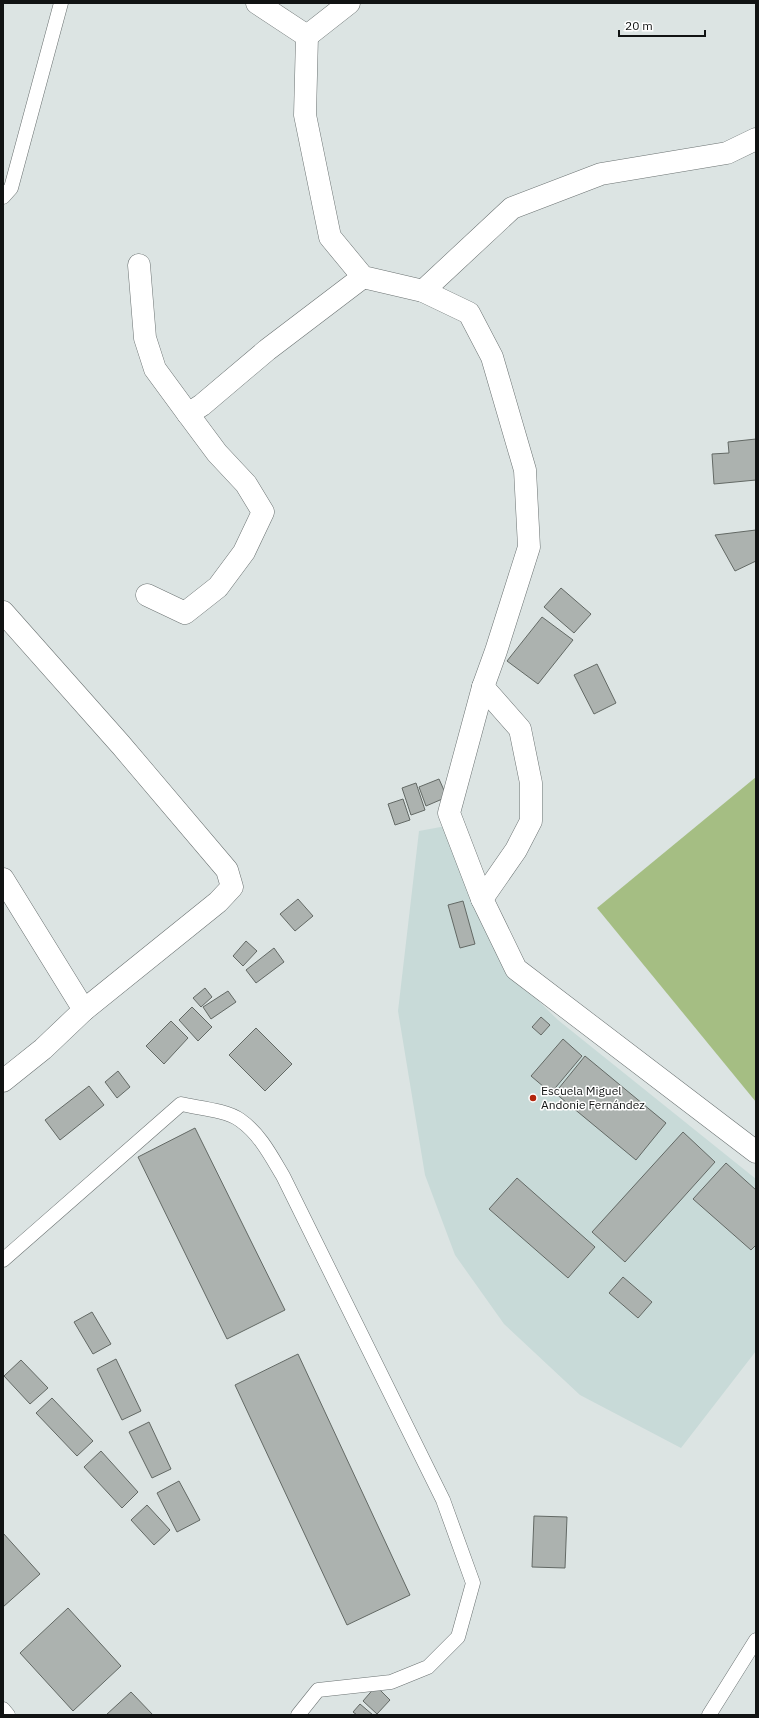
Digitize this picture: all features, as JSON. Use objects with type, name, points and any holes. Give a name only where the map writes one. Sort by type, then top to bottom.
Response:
[{"type":"street","points":[[257,3],[307,36]]},
{"type":"street","points":[[307,36],[349,3]]},
{"type":"street","points":[[307,36],[305,114],[330,237],[363,278],[422,291],[469,313],[492,357],[525,470],[529,547],[496,652],[483,687],[449,813],[482,900],[516,969],[756,1152]]},
{"type":"street","points":[[422,291],[512,208],[601,174],[727,153],[755,142]]},
{"type":"street","points":[[140,264],[145,338],[154,369],[217,453],[246,484],[263,512],[244,552],[218,586],[185,614],[147,595]]},
{"type":"street","points":[[188,414],[202,405],[267,350],[363,278]]},
{"type":"street","points":[[3,612],[121,745],[227,870],[232,887],[218,902],[84,1010],[43,1050],[3,1081]]},
{"type":"street","points":[[482,900],[516,850],[531,821],[530,784],[520,729],[483,687]]},
{"type":"street","points":[[3,879],[84,1010]]},
{"type":"lane","points":[[3,197],[11,188],[61,3]]},
{"type":"lane","points":[[3,1260],[181,1104],[215,1111],[240,1119],[262,1141],[283,1176],[443,1500],[473,1582],[458,1637],[428,1667],[391,1682],[318,1690],[298,1715]]},
{"type":"lane","points":[[709,1715],[756,1640]]},
{"type":"lane","points":[[3,1709],[8,1715]]},
{"type":"shaded area","name":"Escuela Miguel Andonie Fernández","points":[[446,826],[508,971],[558,1020],[756,1179],[756,1351],[681,1448],[580,1395],[504,1324],[455,1255],[425,1175],[398,1011],[419,831]]},
{"type":"green space","points":[[756,777],[756,1102],[597,908]]},
{"type":"building","points":[[756,439],[756,480],[714,484],[712,454],[729,453],[728,442]]},
{"type":"building","points":[[756,530],[756,561],[735,571],[715,535]]},
{"type":"building","points":[[561,588],[591,614],[574,633],[544,607]]},
{"type":"building","points":[[542,617],[573,640],[538,684],[507,661]]},
{"type":"building","points":[[597,664],[616,703],[594,714],[574,675]]},
{"type":"building","points":[[439,779],[447,797],[426,806],[419,787]]},
{"type":"building","points":[[416,783],[425,810],[411,815],[402,788]]},
{"type":"building","points":[[403,799],[410,820],[395,825],[388,804]]},
{"type":"building","points":[[298,899],[313,916],[295,931],[280,914]]},
{"type":"building","points":[[463,901],[475,944],[460,948],[448,905]]},
{"type":"building","points":[[246,941],[257,951],[243,966],[233,956]]},
{"type":"building","points":[[274,948],[284,962],[256,983],[246,970]]},
{"type":"building","points":[[205,988],[212,997],[201,1007],[193,998]]},
{"type":"building","points":[[228,991],[236,1002],[211,1019],[203,1007]]},
{"type":"building","points":[[192,1007],[212,1027],[198,1041],[179,1020]]},
{"type":"building","points":[[541,1017],[550,1025],[541,1035],[532,1027]]},
{"type":"building","points":[[171,1021],[188,1038],[164,1064],[146,1046]]},
{"type":"building","points":[[256,1028],[292,1064],[265,1091],[229,1055]]},
{"type":"building","points":[[563,1039],[582,1056],[551,1093],[531,1076]]},
{"type":"building","points":[[585,1056],[666,1123],[636,1160],[555,1093]]},
{"type":"building","points":[[118,1071],[130,1087],[117,1098],[105,1082]]},
{"type":"building","points":[[89,1086],[104,1105],[60,1140],[45,1120]]},
{"type":"building","points":[[195,1128],[285,1310],[227,1339],[138,1157]]},
{"type":"building","points":[[683,1132],[715,1162],[625,1262],[592,1232]]},
{"type":"building","points":[[726,1163],[756,1190],[756,1245],[751,1250],[693,1199]]},
{"type":"building","points":[[517,1178],[595,1247],[568,1278],[489,1209]]},
{"type":"building","points":[[623,1277],[652,1302],[638,1318],[609,1293]]},
{"type":"building","points":[[92,1312],[111,1344],[93,1354],[74,1322]]},
{"type":"building","points":[[298,1354],[410,1595],[347,1625],[235,1385]]},
{"type":"building","points":[[116,1359],[141,1411],[122,1420],[97,1369]]},
{"type":"building","points":[[21,1360],[48,1388],[30,1404],[4,1376]]},
{"type":"building","points":[[52,1398],[93,1441],[77,1456],[36,1413]]},
{"type":"building","points":[[149,1422],[171,1469],[152,1478],[129,1432]]},
{"type":"building","points":[[101,1451],[138,1492],[122,1508],[84,1467]]},
{"type":"building","points":[[179,1481],[200,1520],[177,1532],[157,1493]]},
{"type":"building","points":[[147,1505],[170,1530],[154,1545],[131,1520]]},
{"type":"building","points":[[534,1516],[567,1517],[565,1568],[532,1567]]},
{"type":"building","points":[[3,1533],[40,1574],[3,1607]]},
{"type":"building","points":[[68,1608],[121,1666],[73,1711],[20,1653]]},
{"type":"building","points":[[376,1686],[390,1700],[377,1714],[363,1701]]},
{"type":"building","points":[[131,1692],[153,1715],[106,1715]]},
{"type":"building","points":[[360,1704],[373,1715],[357,1715],[353,1712]]},
{"type":"place","name":"Escuela Miguel Andonie Fernández","points":[[533,1098]]}]
